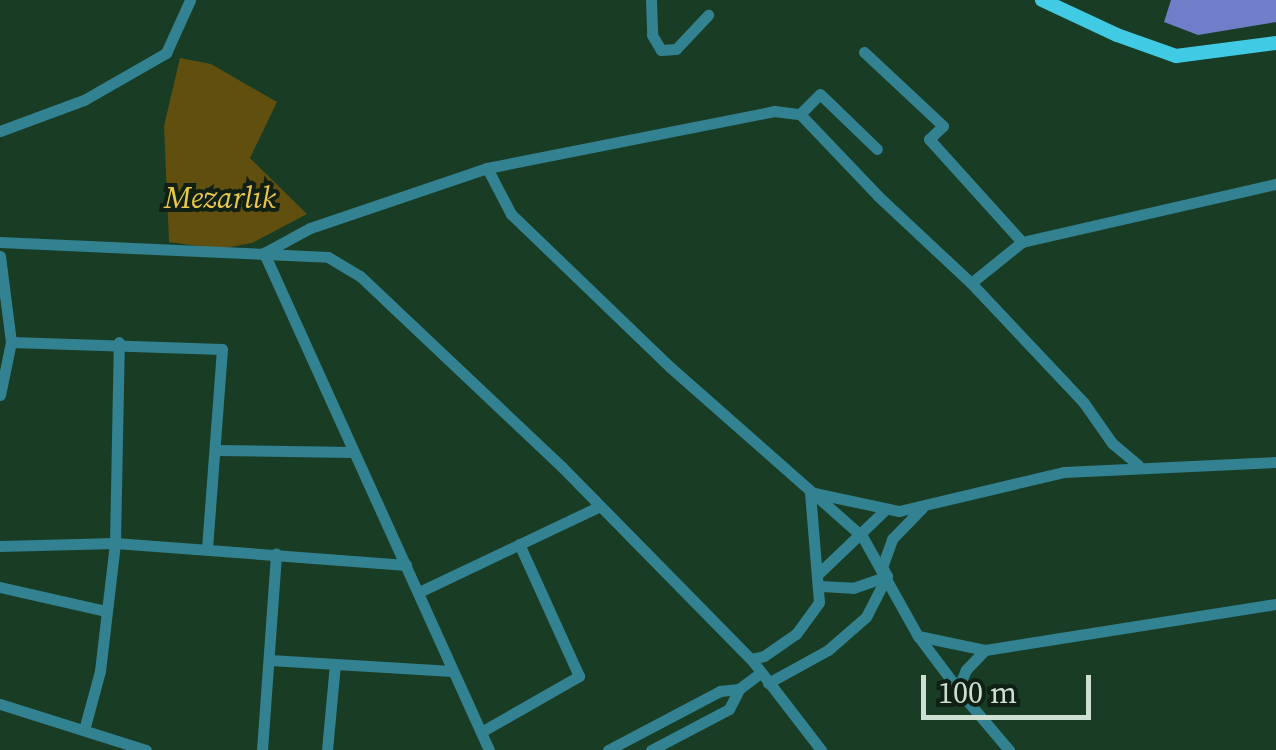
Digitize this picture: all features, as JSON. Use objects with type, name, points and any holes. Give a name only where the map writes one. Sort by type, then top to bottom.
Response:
[{"type":"main road","points":[[1042,0],[1117,35],[1176,56],[1276,42]]},
{"type":"street","points":[[0,131],[84,100],[166,52],[190,0]]},
{"type":"street","points":[[651,0],[652,35],[662,50],[676,49],[708,15]]},
{"type":"street","points":[[864,52],[943,126],[929,139],[1022,242]]},
{"type":"street","points":[[264,253],[354,211],[486,168],[756,114],[800,114],[820,94],[876,149]]},
{"type":"street","points":[[800,114],[878,196],[971,283],[1084,402],[1112,443],[1138,465]]},
{"type":"street","points":[[486,168],[511,214],[670,367],[862,536],[887,576]]},
{"type":"street","points":[[971,283],[1022,242],[1276,184]]},
{"type":"street","points":[[0,242],[328,257],[360,276],[600,506],[751,659],[821,750]]},
{"type":"street","points":[[264,253],[489,750]]},
{"type":"street","points":[[0,256],[11,342],[0,395]]},
{"type":"street","points":[[11,342],[119,342],[222,349],[207,548]]},
{"type":"street","points":[[84,730],[100,670],[115,543],[119,342]]},
{"type":"street","points":[[215,450],[353,452]]},
{"type":"street","points":[[810,493],[886,509],[925,506],[1064,472],[1138,465],[1276,462]]},
{"type":"street","points":[[751,659],[764,656],[796,634],[820,602],[810,493]]},
{"type":"street","points":[[419,592],[600,506]]},
{"type":"street","points":[[925,506],[892,538],[882,567],[918,636],[1009,750]]},
{"type":"street","points":[[819,580],[886,509]]},
{"type":"street","points":[[0,546],[115,543],[406,565]]},
{"type":"street","points":[[480,732],[579,676],[520,544]]},
{"type":"street","points":[[262,750],[276,553]]},
{"type":"street","points":[[819,580],[853,588],[887,576]]},
{"type":"street","points":[[608,750],[720,691],[790,674],[848,634],[866,616],[887,576]]},
{"type":"street","points":[[0,587],[106,610]]},
{"type":"street","points":[[918,636],[985,650],[1276,604]]},
{"type":"street","points":[[964,697],[961,681],[985,650]]},
{"type":"street","points":[[270,660],[452,671]]},
{"type":"street","points":[[327,750],[335,664]]},
{"type":"street","points":[[651,750],[728,709],[739,689]]},
{"type":"street","points":[[0,704],[146,750]]},
{"type":"green space","name":"Mezarlık","points":[[180,58],[211,64],[277,102],[250,158],[307,214],[252,243],[219,249],[169,242],[164,126]]},
{"type":"water","points":[[1171,0],[1276,0],[1276,22],[1198,35],[1164,22]]}]
